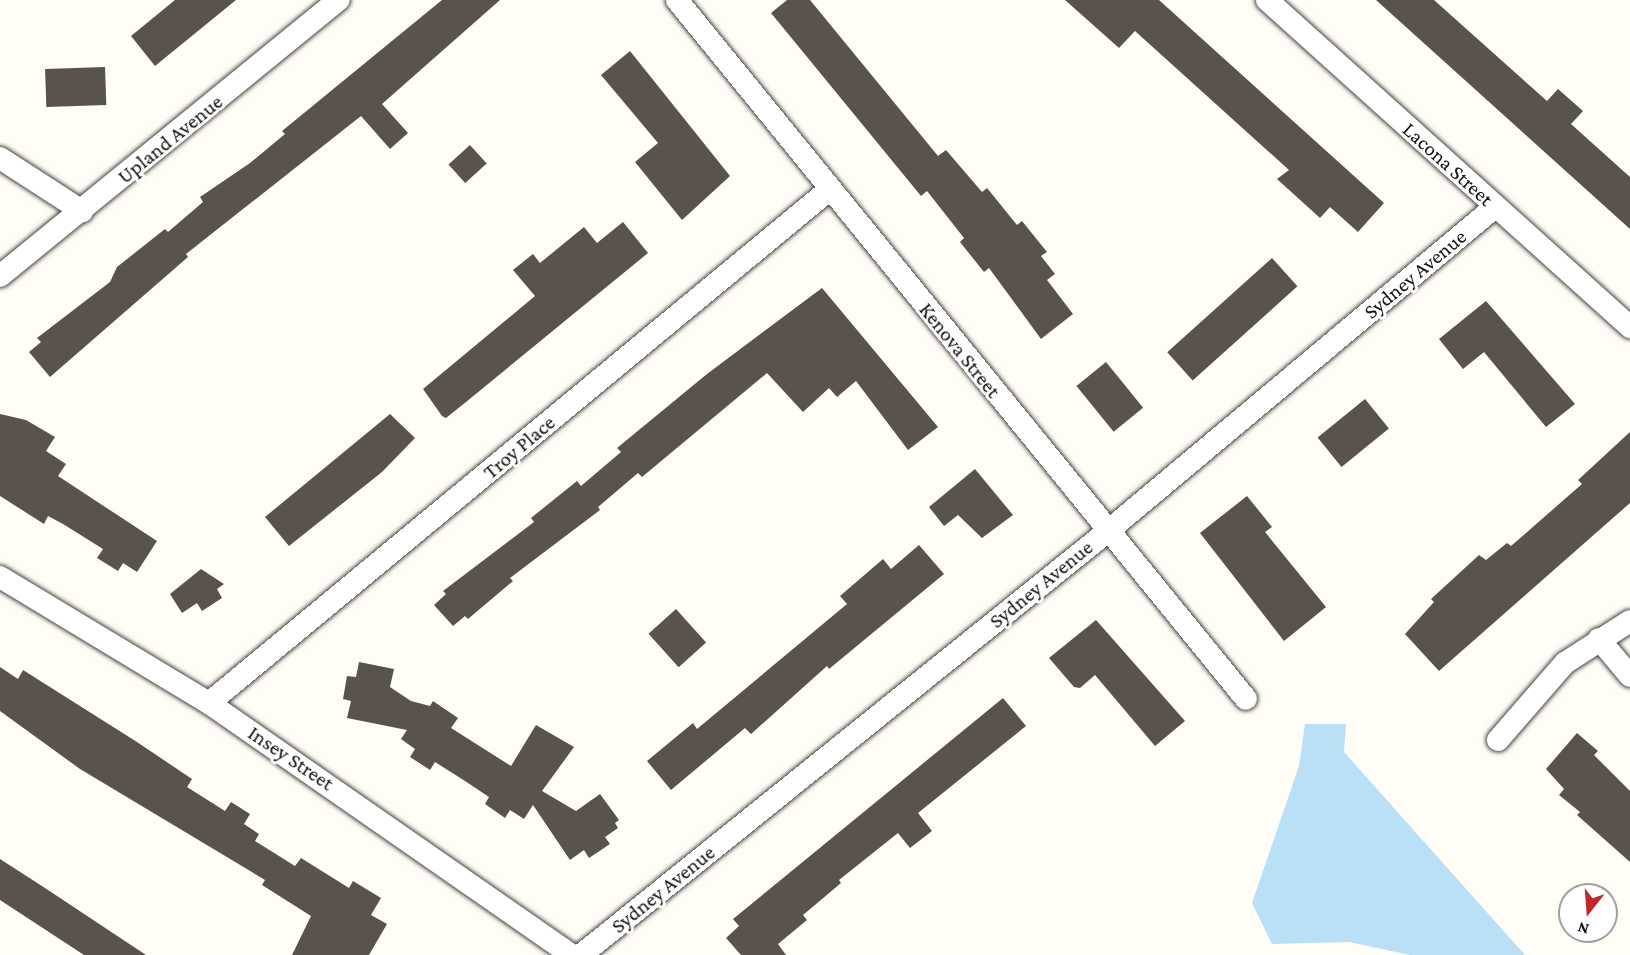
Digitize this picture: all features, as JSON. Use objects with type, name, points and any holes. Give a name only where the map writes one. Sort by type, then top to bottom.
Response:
[{"type":"street","name":"Upland Avenue","points":[[0,276],[339,0]]},
{"type":"street","name":"Kenova Street","points":[[677,0],[829,190],[1246,699]]},
{"type":"street","name":"Lacona Street","points":[[1267,0],[1630,327]]},
{"type":"street","points":[[0,158],[82,211]]},
{"type":"street","name":"Troy Place","points":[[208,703],[829,190]]},
{"type":"street","name":"Sydney Avenue","points":[[581,955],[1108,531],[1495,207]]},
{"type":"street","name":"Insey Street","points":[[0,577],[208,703],[571,955]]},
{"type":"street","points":[[1498,740],[1551,676],[1599,639],[1630,621]]},
{"type":"street","points":[[1599,639],[1630,676]]},
{"type":"water","points":[[1305,724],[1346,724],[1344,752],[1525,955],[1410,955],[1349,942],[1272,944],[1252,903],[1299,766]]},
{"type":"building","points":[[175,0],[236,0],[155,66],[131,36]]},
{"type":"building","points":[[442,0],[500,0],[382,104],[408,133],[390,149],[361,116],[186,254],[188,257],[50,377],[29,352],[41,342],[37,338],[110,282],[117,267],[165,229],[168,232],[203,202],[200,197],[250,163],[285,134],[282,131]]},
{"type":"building","points":[[787,0],[810,0],[938,156],[946,150],[982,192],[987,188],[1017,225],[1022,221],[1047,252],[1041,256],[1055,274],[1047,280],[1073,314],[1041,339],[989,268],[984,272],[960,242],[964,238],[927,191],[921,196],[771,13]]},
{"type":"building","points":[[1065,0],[1159,0],[1384,203],[1358,232],[1330,207],[1320,218],[1277,179],[1289,170],[1135,31],[1119,48]]},
{"type":"building","points":[[1376,0],[1434,0],[1547,101],[1558,89],[1583,111],[1571,124],[1630,177],[1630,229]]},
{"type":"building","points":[[630,51],[730,176],[682,220],[635,162],[658,143],[601,75]]},
{"type":"building","points":[[105,67],[106,105],[46,107],[45,69]]},
{"type":"building","points":[[470,145],[487,164],[465,183],[448,164]]},
{"type":"building","points":[[623,222],[648,253],[446,418],[442,416],[423,389],[535,296],[513,270],[533,254],[540,263],[584,227],[597,243]]},
{"type":"building","points":[[1272,258],[1297,286],[1193,381],[1167,352]]},
{"type":"building","points":[[822,288],[938,427],[908,450],[856,381],[837,397],[829,388],[803,412],[767,373],[642,477],[638,473],[598,507],[600,510],[510,578],[513,581],[468,619],[465,616],[453,626],[434,605],[446,594],[443,591],[534,522],[531,518],[577,481],[581,486],[621,452],[617,448],[707,374]]},
{"type":"building","points":[[1486,301],[1575,404],[1546,427],[1484,352],[1463,369],[1439,339]]},
{"type":"building","points":[[1106,362],[1143,408],[1114,432],[1076,386]]},
{"type":"building","points":[[1365,399],[1389,429],[1342,467],[1318,437]]},
{"type":"building","points":[[0,414],[26,420],[55,437],[46,451],[66,464],[58,476],[157,541],[137,572],[123,563],[118,571],[97,558],[103,549],[48,516],[44,524],[0,496]]},
{"type":"building","points":[[390,414],[415,438],[382,472],[289,546],[265,517]]},
{"type":"building","points":[[1630,432],[1630,503],[1439,671],[1405,634],[1434,602],[1431,599],[1479,555],[1486,560],[1507,543],[1511,546],[1582,484],[1578,480]]},
{"type":"building","points":[[975,469],[1013,515],[982,538],[958,515],[944,526],[929,507]]},
{"type":"building","points":[[1247,496],[1272,527],[1265,532],[1326,607],[1284,641],[1200,533]]},
{"type":"building","points":[[919,545],[944,574],[829,669],[827,666],[751,734],[745,728],[671,790],[647,761],[693,723],[697,729],[847,604],[840,596],[883,559],[891,569]]},
{"type":"building","points":[[201,569],[224,584],[217,589],[222,598],[202,611],[197,603],[182,613],[170,594]]},
{"type":"building","points":[[676,609],[706,642],[679,667],[649,634]]},
{"type":"building","points":[[1096,620],[1185,721],[1155,746],[1095,675],[1080,688],[1074,687],[1049,658]]},
{"type":"building","points":[[359,662],[394,669],[390,687],[411,701],[430,706],[433,701],[458,718],[451,728],[511,766],[536,725],[574,747],[542,791],[576,811],[600,794],[619,820],[615,823],[618,828],[605,837],[610,844],[589,858],[584,850],[570,860],[533,805],[524,819],[510,810],[505,818],[485,804],[489,797],[465,781],[435,762],[430,770],[410,757],[415,749],[401,739],[407,730],[347,718],[351,701],[343,699],[347,676],[356,677]]},
{"type":"building","points":[[0,667],[18,679],[23,670],[137,742],[192,779],[187,787],[225,811],[231,802],[250,814],[244,824],[259,834],[255,841],[295,866],[301,858],[349,888],[353,881],[381,898],[371,915],[387,924],[369,955],[292,955],[311,916],[262,885],[265,880],[80,769],[0,711]]},
{"type":"building","points":[[1003,698],[1026,726],[918,813],[932,831],[910,848],[898,833],[839,880],[841,883],[803,915],[807,920],[778,944],[786,955],[741,955],[726,938],[739,926],[733,919]]},
{"type":"building","points":[[1577,733],[1598,751],[1594,755],[1630,791],[1630,862],[1577,815],[1580,812],[1559,795],[1564,789],[1546,769]]},
{"type":"building","points":[[0,859],[146,955],[84,955],[0,900]]}]
